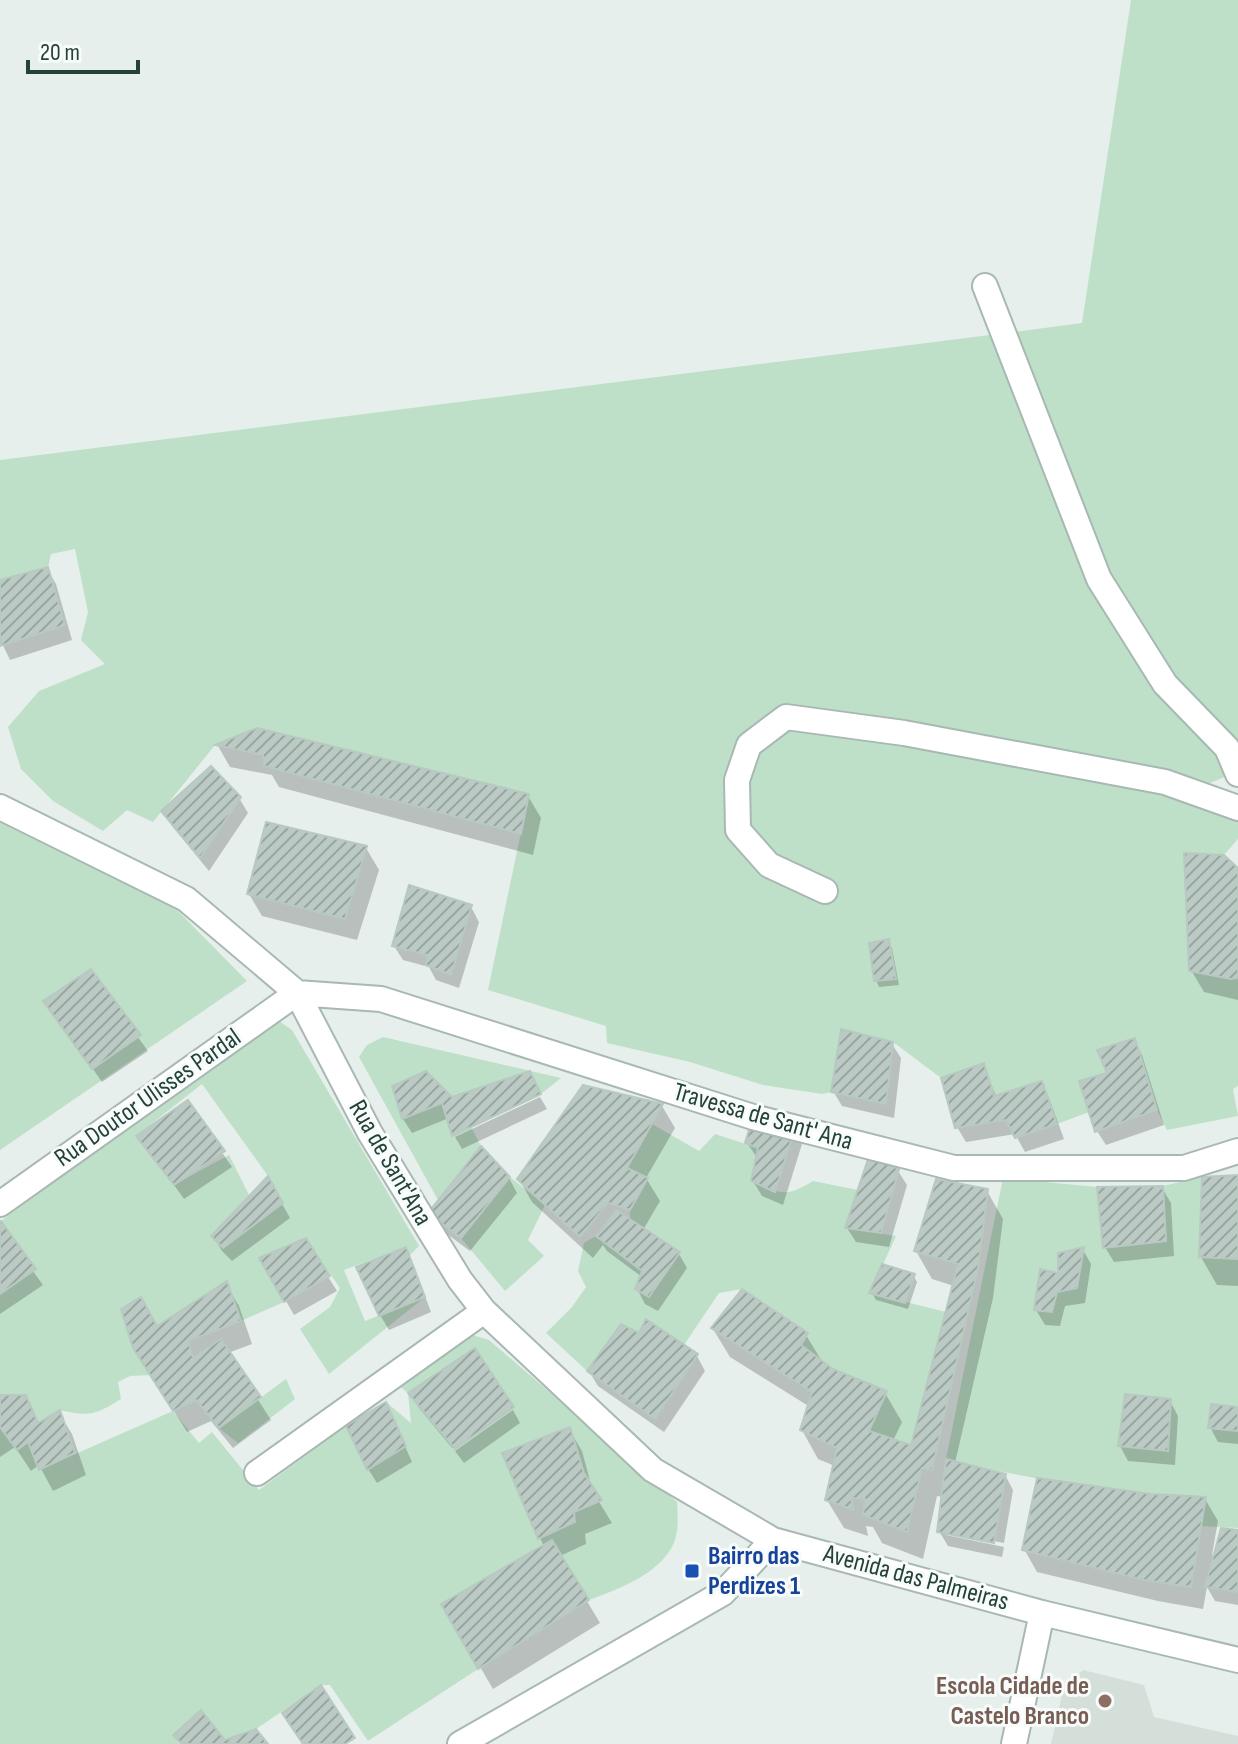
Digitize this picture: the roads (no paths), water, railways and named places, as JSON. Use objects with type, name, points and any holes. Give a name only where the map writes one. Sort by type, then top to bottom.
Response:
[{"type":"street","points":[[985,286],[1099,579],[1165,684],[1227,748],[1238,774]]},
{"type":"street","points":[[825,891],[769,865],[738,830],[737,780],[749,745],[786,717],[904,733],[1165,782],[1238,808]]},
{"type":"street","name":"Rua de Sant'Ana","points":[[0,807],[186,899],[297,993],[370,1133],[460,1280],[484,1311],[653,1470],[773,1540]]},
{"type":"street","name":"Travessa de Sant' Ana","points":[[297,993],[381,999],[753,1117],[954,1168],[1184,1168],[1238,1151]]},
{"type":"street","name":"Rua Doutor Ulisses Pardal","points":[[0,1204],[297,993]]},
{"type":"street","points":[[257,1473],[484,1311]]},
{"type":"street","points":[[460,1744],[723,1593],[773,1540]]},
{"type":"street","name":"Avenida das Palmeiras","points":[[773,1540],[1042,1613],[1238,1660]]},
{"type":"street","points":[[1014,1744],[1042,1613]]},
{"type":"place","name":"Bairro das Perdizes 1","points":[[692,1571]]},
{"type":"place","name":"Escola Cidade de Castelo Branco","points":[[1105,1701]]}]
